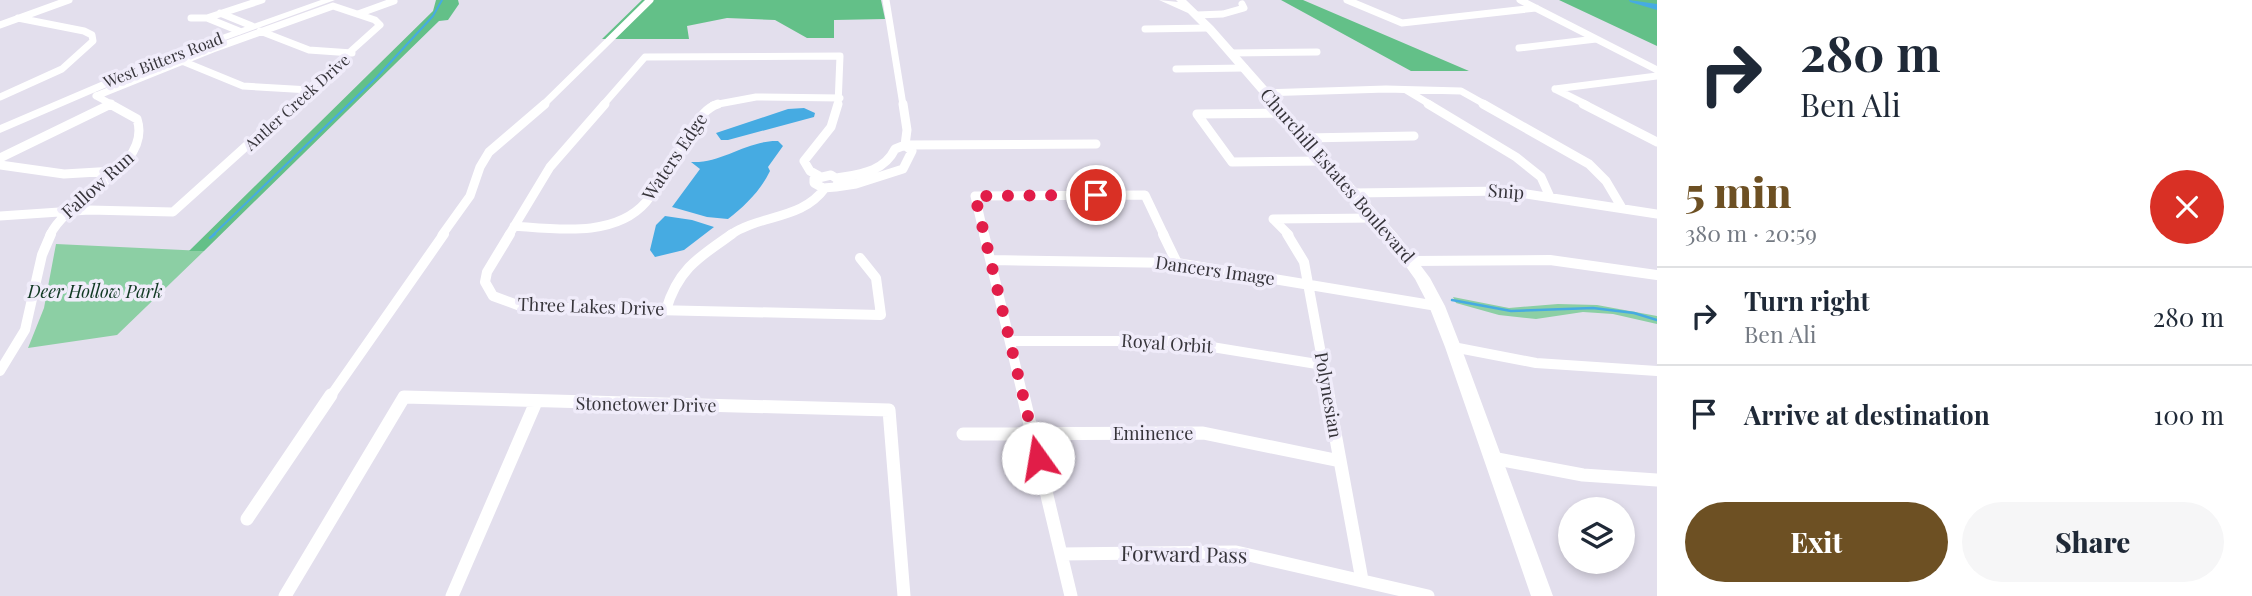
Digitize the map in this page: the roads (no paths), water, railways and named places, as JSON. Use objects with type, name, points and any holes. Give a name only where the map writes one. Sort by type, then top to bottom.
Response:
[{"type":"street","points":[[0,25],[69,0]]},
{"type":"street","points":[[207,18],[241,3],[262,0]]},
{"type":"street","name":"West Bitters Road","points":[[0,122],[104,77],[317,0]]},
{"type":"street","points":[[247,519],[470,196],[480,167],[489,152],[563,88],[650,0]]},
{"type":"street","points":[[886,0],[907,130],[905,145]]},
{"type":"street","name":"Churchill Estates Boulevard","points":[[1164,0],[1189,9],[1209,28],[1411,261],[1437,306],[1542,596]]},
{"type":"street","points":[[1347,0],[1402,23],[1536,8]]},
{"type":"street","points":[[1520,0],[1657,70]]},
{"type":"street","points":[[332,3],[358,14],[394,1]]},
{"type":"street","name":"West Bitters Road","points":[[0,129],[113,79],[244,26],[332,3]]},
{"type":"street","points":[[1189,9],[1232,12],[1244,8],[1242,4]]},
{"type":"street","points":[[220,13],[244,26],[309,50],[352,53]]},
{"type":"street","name":"Antler Creek Drive","points":[[67,211],[173,212],[380,25],[375,20],[358,14]]},
{"type":"street","points":[[0,97],[62,69],[93,41],[92,35],[85,31],[18,18]]},
{"type":"street","points":[[191,18],[207,18],[244,26]]},
{"type":"street","points":[[182,61],[244,26]]},
{"type":"street","points":[[1145,29],[1209,28]]},
{"type":"street","points":[[1519,48],[1596,39]]},
{"type":"street","points":[[1231,53],[1317,52]]},
{"type":"street","name":"Three Lakes Drive","points":[[839,98],[840,56],[645,57],[558,157],[487,272],[485,282],[488,292],[503,302],[523,307],[881,315],[876,278],[860,258]]},
{"type":"street","points":[[182,61],[243,86],[310,90]]},
{"type":"street","name":"Fallow Run","points":[[0,371],[27,325],[46,242],[67,211],[115,171],[138,147],[141,125],[136,119],[96,96],[182,61]]},
{"type":"street","points":[[1176,69],[1245,68]]},
{"type":"street","points":[[1657,76],[1555,89],[1657,142]]},
{"type":"street","points":[[1266,93],[1404,89],[1461,91],[1589,164],[1606,181],[1622,208]]},
{"type":"street","points":[[1404,89],[1516,157],[1541,177],[1550,197]]},
{"type":"street","name":"Waters Edge","points":[[514,226],[590,228],[637,211],[648,200],[667,163],[707,109],[723,101],[745,98],[839,98]]},
{"type":"street","points":[[833,184],[827,175],[818,176],[810,171],[804,161],[830,130],[836,119],[839,98]]},
{"type":"street","points":[[0,159],[111,104]]},
{"type":"street","points":[[1283,113],[1197,114],[1232,162],[1326,161]]},
{"type":"street","points":[[1305,138],[1414,136]]},
{"type":"street","points":[[872,175],[891,159],[895,149],[905,145],[1096,144]]},
{"type":"street","points":[[818,176],[814,183],[833,184],[903,169],[912,151],[905,145]]},
{"type":"street","points":[[891,159],[908,162]]},
{"type":"street","points":[[0,165],[64,173],[115,171]]},
{"type":"street","points":[[666,310],[676,281],[736,232],[746,225],[784,216],[806,207],[833,184]]},
{"type":"street","name":"Snip","points":[[1353,193],[1507,191],[1657,214]]},
{"type":"street","points":[[1071,596],[975,196],[1145,195],[1177,263]]},
{"type":"street","points":[[0,208],[22,215]]},
{"type":"street","points":[[0,216],[67,211]]},
{"type":"street","name":"Polynesian","points":[[1362,580],[1309,284],[1297,247],[1273,219],[1376,218]]},
{"type":"street","name":"Dancers Image","points":[[990,260],[1177,263],[1437,306]]},
{"type":"street","points":[[1411,261],[1550,260],[1657,275]]},
{"type":"street","name":"Royal Orbit","points":[[1010,341],[1175,341],[1323,365]]},
{"type":"street","points":[[1453,347],[1536,363],[1657,370]]},
{"type":"street","name":"Stonetower Drive","points":[[285,596],[404,397],[889,410],[904,596]]},
{"type":"street","points":[[452,596],[536,402]]},
{"type":"street","name":"Eminence","points":[[963,434],[1203,433],[1340,461]]},
{"type":"street","points":[[1492,458],[1583,475],[1657,480]]},
{"type":"street","name":"Forward Pass","points":[[1061,554],[1236,552],[1428,596]]},
{"type":"water","points":[[804,108],[815,113],[814,117],[728,140],[721,140],[716,133],[788,109]]},
{"type":"water","points":[[778,141],[783,146],[768,167],[770,171],[762,185],[728,219],[707,217],[672,207],[700,169],[691,162],[702,162],[756,144]]},
{"type":"water","points":[[665,216],[714,227],[684,250],[655,257],[650,250],[656,225]]},
{"type":"waterway","points":[[213,235],[376,78],[433,16],[442,0]]},
{"type":"waterway","points":[[1634,0],[1657,7]]},
{"type":"waterway","points":[[210,238],[215,234]]},
{"type":"waterway","points":[[1452,300],[1511,311],[1593,308],[1634,313],[1657,320]]},
{"type":"park label","name":"Deer Hollow Park","points":[[95,292]]}]
